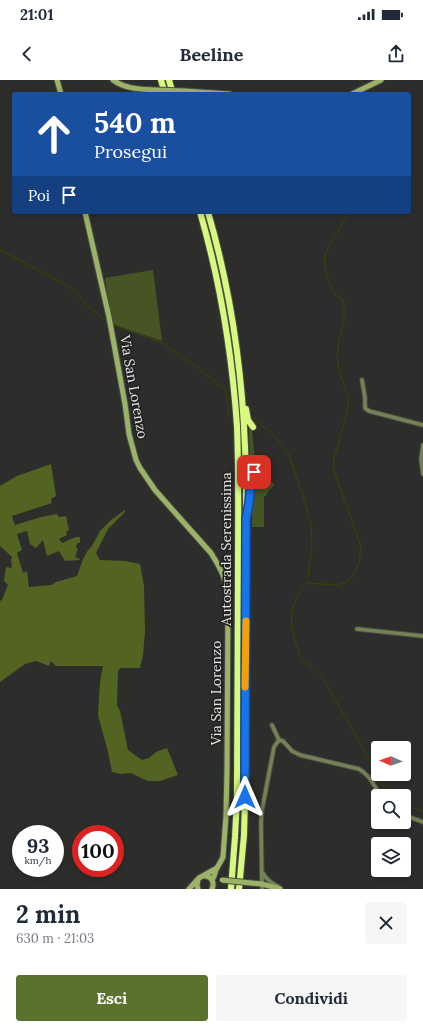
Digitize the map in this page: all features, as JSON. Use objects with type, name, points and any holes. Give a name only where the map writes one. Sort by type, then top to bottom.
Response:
[{"type":"highway","points":[[161,80],[164,92]]},
{"type":"highway","points":[[169,80],[172,92]]},
{"type":"highway","name":"Autostrada Serenissima","points":[[201,214],[220,296],[231,366],[236,426],[238,480],[237,798],[232,889]]},
{"type":"highway","name":"Autostrada Serenissima","points":[[208,214],[234,331],[241,391],[246,464],[245,797],[244,835],[239,889]]},
{"type":"highway","points":[[241,391],[248,420],[253,427]]},
{"type":"highway","points":[[246,519],[251,479],[254,472]]},
{"type":"street","points":[[57,80],[60,92]]},
{"type":"street","points":[[113,80],[125,86],[136,89],[199,92]]},
{"type":"street","points":[[355,92],[379,81]]},
{"type":"street","name":"Via San Lorenzo","points":[[85,214],[110,318],[129,434],[136,460],[155,490],[218,563],[227,589],[226,807],[223,857],[222,862],[217,867],[216,879],[212,889]]},
{"type":"street","points":[[362,380],[365,408],[369,411],[423,425]]},
{"type":"street","points":[[423,445],[423,474]]},
{"type":"street","points":[[357,629],[423,636]]},
{"type":"street","points":[[272,725],[279,740],[283,741],[292,750],[300,755],[359,769],[369,776],[377,789]]},
{"type":"street","points":[[262,886],[262,810],[274,747],[279,740]]},
{"type":"street","points":[[411,818],[423,822]]},
{"type":"street","points":[[189,889],[200,878],[217,867]]},
{"type":"street","points":[[253,883],[259,878],[262,870]]},
{"type":"street","points":[[262,870],[264,876],[281,889]]},
{"type":"street","points":[[200,878],[209,877],[253,883],[281,889]]},
{"type":"street","points":[[198,889],[196,885],[200,878]]},
{"type":"green space","points":[[153,270],[162,341],[112,324],[105,278]]},
{"type":"green space","points":[[249,426],[251,427],[252,431],[256,463],[250,472]]},
{"type":"green space","points":[[51,464],[56,496],[51,499],[52,503],[12,516],[15,525],[57,514],[59,517],[66,516],[69,530],[66,532],[67,535],[59,539],[62,543],[76,537],[80,537],[80,543],[77,543],[76,548],[78,549],[75,557],[80,560],[65,561],[59,551],[47,556],[43,540],[36,548],[30,544],[27,531],[17,534],[22,550],[17,553],[23,573],[27,571],[29,587],[52,585],[56,582],[77,576],[83,559],[100,531],[111,520],[125,510],[125,512],[108,529],[96,553],[100,560],[125,561],[140,564],[144,586],[145,632],[143,655],[140,668],[120,668],[118,672],[117,705],[120,711],[128,750],[142,760],[149,758],[156,752],[167,748],[178,775],[160,781],[149,781],[131,773],[121,774],[112,772],[98,715],[100,682],[103,666],[56,666],[51,661],[49,666],[36,661],[25,664],[0,682],[0,601],[2,600],[8,585],[4,581],[6,567],[12,568],[12,557],[0,546],[0,486],[17,476]]},
{"type":"green space","points":[[257,474],[264,475],[274,485],[266,496],[264,496],[264,527],[252,527],[252,479]]},
{"type":"waterway","points":[[359,80],[366,86]]},
{"type":"waterway","points":[[369,88],[374,92]]},
{"type":"waterway","points":[[348,214],[324,257],[326,272],[332,290],[336,296],[341,298],[344,304],[344,321],[337,356],[339,371],[348,396],[348,407],[334,456],[334,471],[361,547],[359,563],[353,576],[346,582],[336,585],[308,583],[297,597],[294,605],[292,613],[292,629],[300,656],[318,673],[323,680],[386,789]]},
{"type":"waterway","points":[[0,250],[63,283],[74,291],[91,309],[107,321]]},
{"type":"waterway","points":[[112,324],[162,343],[194,365],[226,390],[229,418]]},
{"type":"waterway","points":[[253,417],[274,436],[289,454],[303,495],[311,525],[312,544],[308,577]]},
{"type":"waterway","points":[[411,807],[423,812]]},
{"type":"slow traffic","points":[[245,687],[246,621]]},
{"type":"route","points":[[245,797],[246,519],[251,479],[254,472]]}]
